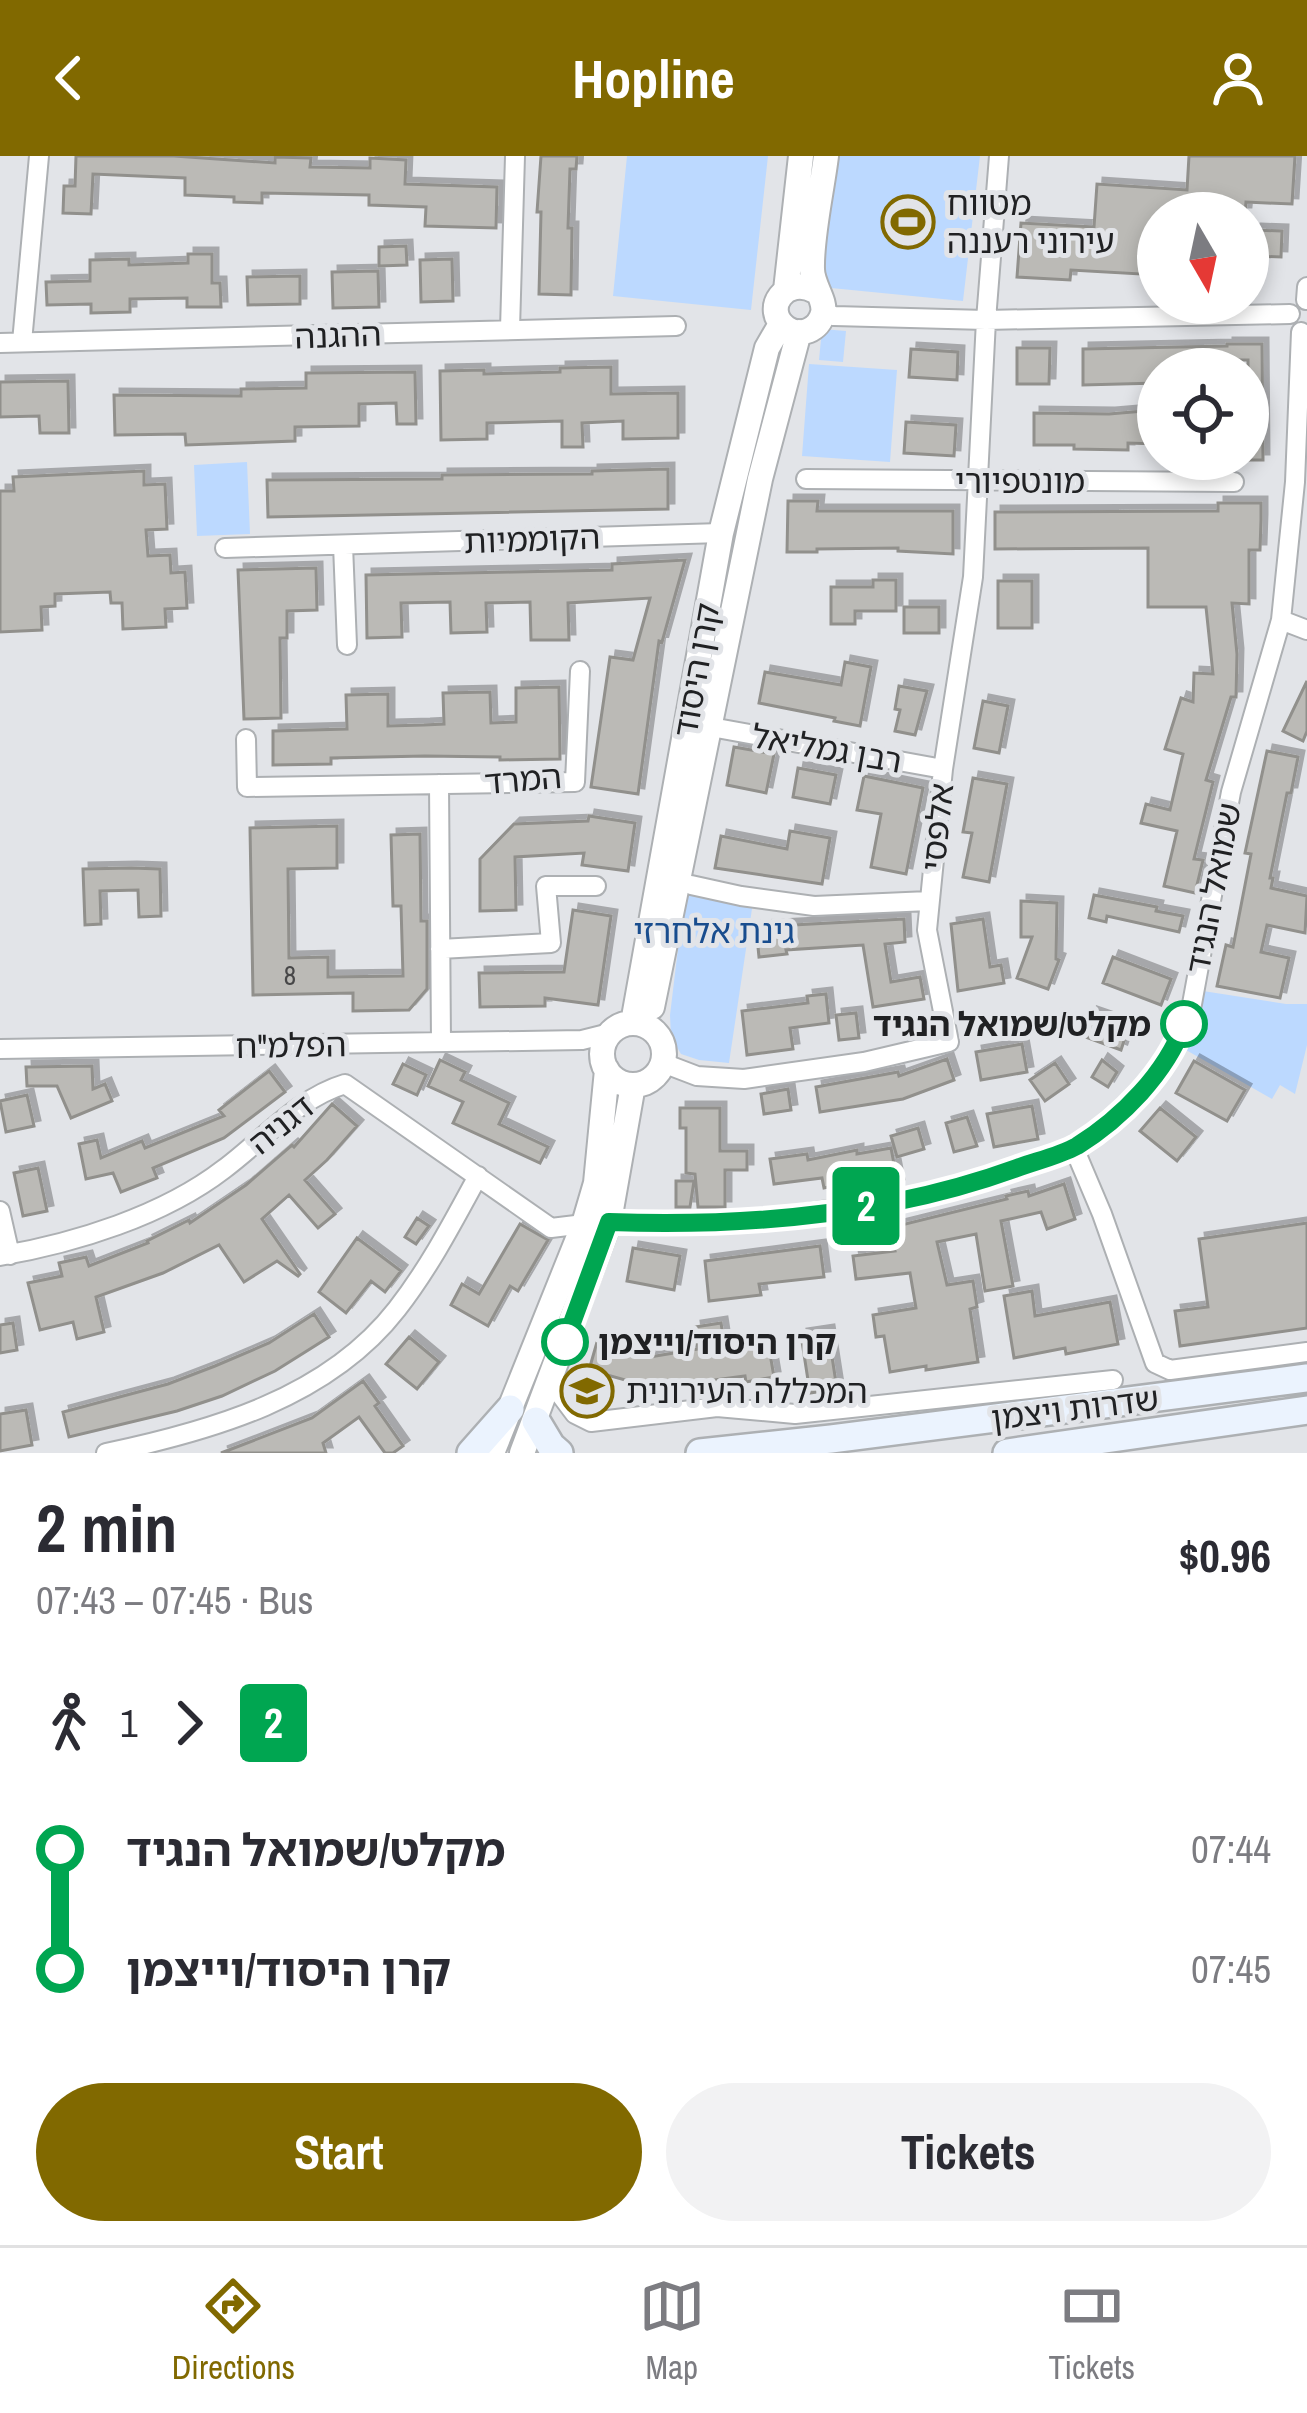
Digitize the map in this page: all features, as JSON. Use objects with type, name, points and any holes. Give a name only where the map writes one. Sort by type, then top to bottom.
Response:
[{"type":"main road","name":"שדרות ויצמן","points":[[700,1453],[799,1448],[1307,1378]]},
{"type":"main road","name":"שדרות ויצמן","points":[[1008,1453],[1307,1410]]},
{"type":"main road","points":[[471,1453],[523,1415],[559,1453]]},
{"type":"street","points":[[22,342],[39,156]]},
{"type":"street","points":[[510,329],[514,156]]},
{"type":"street","points":[[801,156],[786,290],[777,302],[778,317],[790,328],[817,326],[819,302],[812,268],[826,156]]},
{"type":"street","name":"אלפסי","points":[[663,1063],[697,1076],[744,1078],[864,1062],[949,1042],[927,930],[943,769],[973,577],[999,156]]},
{"type":"street","points":[[786,290],[801,285],[833,316],[986,320],[1301,305]]},
{"type":"street","points":[[1304,332],[1293,327],[1307,287]]},
{"type":"street","name":"ההגנה","points":[[0,343],[676,326]]},
{"type":"street","name":"קרן היסוד","points":[[630,1028],[721,533],[767,348],[790,328]]},
{"type":"street","name":"קרן היסוד","points":[[630,1028],[711,727],[790,328]]},
{"type":"street","name":"שמואל הנגיד","points":[[597,1223],[689,1225],[763,1220],[932,1194],[1074,1148],[1143,1091],[1177,1045],[1192,1004],[1231,792],[1281,620],[1302,429],[1304,332]]},
{"type":"street","name":"מונטפיורי","points":[[806,479],[1234,482]]},
{"type":"street","name":"הקוממיות","points":[[225,548],[721,533]]},
{"type":"street","points":[[344,545],[347,645]]},
{"type":"street","points":[[1281,620],[1307,630]]},
{"type":"street","name":"המרד","points":[[246,739],[247,787],[575,782],[580,671]]},
{"type":"street","name":"רבן גמליאל","points":[[711,727],[943,769]]},
{"type":"street","name":"המרד","points":[[440,784],[441,1042]]},
{"type":"street","points":[[691,885],[814,906],[929,901]]},
{"type":"street","points":[[440,949],[551,943],[546,886],[596,886]]},
{"type":"street","points":[[522,1453],[523,1415],[597,1223],[596,1183],[604,1066],[604,1042],[630,1028],[655,1031],[663,1046],[663,1063],[652,1079],[622,1083],[604,1066],[592,1044],[582,1040]]},
{"type":"street","name":"הפלמ\"ח","points":[[0,1049],[582,1040],[630,1028]]},
{"type":"street","name":"דגניה","points":[[5,1256],[86,1236],[167,1204],[220,1173],[321,1091],[345,1084],[551,1228],[597,1223]]},
{"type":"street","points":[[492,1453],[550,1382],[633,1085]]},
{"type":"street","points":[[1074,1148],[1154,1364],[1170,1370],[1307,1352]]},
{"type":"street","points":[[106,1453],[241,1417],[311,1384],[344,1360],[394,1313],[435,1256],[478,1176]]},
{"type":"street","points":[[0,1211],[5,1256]]},
{"type":"street","points":[[550,1382],[575,1414],[591,1421],[718,1407],[795,1414],[1113,1380]]},
{"type":"green space","points":[[627,156],[768,156],[751,310],[613,296]]},
{"type":"green space","name":"מטווח עירוני רעננה","points":[[832,156],[980,156],[963,301],[821,287]]},
{"type":"green space","points":[[822,329],[846,331],[843,362],[819,360]]},
{"type":"green space","points":[[809,364],[897,370],[890,462],[802,456]]},
{"type":"green space","points":[[247,462],[250,534],[197,536],[194,465]]},
{"type":"green space","name":"גינת אלחרזי","points":[[685,891],[753,902],[729,1063],[681,1054],[671,1037]]},
{"type":"green space","points":[[1203,991],[1307,1004],[1307,1045],[1295,1094],[1280,1085],[1272,1099],[1186,1050]]},
{"type":"building","points":[[76,156],[275,163],[275,157],[311,158],[310,167],[370,168],[370,158],[406,160],[405,184],[497,187],[496,228],[425,226],[426,207],[369,205],[369,195],[262,193],[262,203],[234,202],[234,197],[185,195],[185,178],[93,174],[91,214],[63,213],[64,186],[75,186]]},
{"type":"building","points":[[541,156],[577,156],[576,169],[570,169],[571,295],[539,294]]},
{"type":"building","points":[[1189,156],[1295,156],[1292,204],[1269,203],[1269,192],[1137,192],[1137,274],[1071,270],[1070,280],[1017,277],[1021,223],[1094,227],[1097,184],[1187,190]]},
{"type":"building","points":[[1269,231],[1282,231],[1281,257],[1269,257]]},
{"type":"building","points":[[406,246],[407,265],[379,266],[379,247]]},
{"type":"building","points":[[188,254],[212,254],[212,283],[220,283],[221,307],[187,307],[187,298],[130,299],[130,312],[91,313],[91,304],[47,305],[46,282],[90,281],[90,260],[129,259],[129,265],[188,263]]},
{"type":"building","points":[[452,259],[453,301],[421,302],[420,260]]},
{"type":"building","points":[[378,271],[379,307],[333,308],[332,272]]},
{"type":"building","points":[[300,276],[300,304],[248,305],[247,277]]},
{"type":"building","points":[[1262,344],[1262,348],[1137,348],[1137,384],[1083,385],[1083,349]]},
{"type":"building","points":[[1017,348],[1050,348],[1049,384],[1017,384]]},
{"type":"building","points":[[911,349],[958,352],[957,380],[909,377]]},
{"type":"building","points":[[611,367],[611,394],[678,393],[678,438],[623,439],[623,421],[582,423],[583,447],[562,447],[562,421],[487,423],[487,439],[441,440],[440,371],[484,370],[484,374]]},
{"type":"building","points":[[415,372],[416,424],[397,424],[396,403],[359,404],[359,426],[295,427],[295,441],[186,445],[185,434],[115,435],[114,395],[241,396],[241,389],[306,388],[306,373]]},
{"type":"building","points":[[68,381],[69,433],[40,433],[39,416],[0,417],[0,382]]},
{"type":"building","points":[[1137,412],[1137,443],[1128,443],[1128,450],[1034,445],[1034,413]]},
{"type":"building","points":[[906,422],[956,425],[954,456],[904,453]]},
{"type":"building","points":[[668,469],[668,509],[268,517],[267,480],[442,479],[442,475]]},
{"type":"building","points":[[144,471],[144,485],[165,484],[167,529],[146,530],[148,556],[170,555],[171,573],[185,572],[187,608],[165,609],[166,627],[123,629],[122,603],[111,603],[110,592],[55,594],[55,606],[41,607],[42,630],[0,632],[0,491],[14,491],[13,477]]},
{"type":"building","points":[[788,501],[818,501],[817,511],[953,511],[953,554],[898,548],[787,552]]},
{"type":"building","points":[[1218,503],[1261,503],[1260,550],[1249,550],[1249,604],[1232,603],[1236,697],[1231,697],[1206,780],[1213,782],[1194,859],[1203,860],[1195,893],[1164,886],[1177,831],[1141,823],[1146,804],[1170,810],[1183,754],[1165,749],[1181,698],[1193,702],[1194,673],[1213,674],[1206,607],[1148,607],[1148,548],[995,549],[995,512],[1218,511]]},
{"type":"building","points":[[685,560],[659,641],[638,794],[591,787],[610,657],[633,660],[650,598],[568,603],[569,640],[531,640],[530,602],[486,603],[487,632],[451,633],[450,602],[401,603],[402,637],[367,638],[366,575],[612,570],[612,564]]},
{"type":"building","points":[[316,568],[317,610],[287,611],[287,638],[280,638],[281,718],[244,719],[238,570]]},
{"type":"building","points":[[873,580],[896,580],[896,611],[855,611],[855,624],[831,624],[831,587],[873,587]]},
{"type":"building","points":[[998,581],[1032,581],[1032,628],[998,628]]},
{"type":"building","points":[[904,607],[939,607],[939,633],[904,633]]},
{"type":"building","points":[[845,662],[871,667],[860,726],[759,703],[765,672],[841,685]]},
{"type":"building","points":[[1307,681],[1307,731],[1303,741],[1283,731]]},
{"type":"building","points":[[899,686],[927,691],[915,735],[895,731]]},
{"type":"building","points":[[559,687],[560,759],[425,756],[273,765],[273,731],[347,729],[346,695],[388,694],[388,726],[444,724],[443,693],[490,692],[491,723],[516,722],[516,688]]},
{"type":"building","points":[[983,701],[1008,706],[999,753],[974,748]]},
{"type":"building","points":[[734,747],[774,754],[766,793],[727,785]]},
{"type":"building","points":[[1267,751],[1298,757],[1271,888],[1307,896],[1305,933],[1267,925],[1261,952],[1289,958],[1280,998],[1217,986],[1226,945],[1233,947],[1251,854],[1245,853]]},
{"type":"building","points":[[798,768],[836,775],[830,804],[793,797]]},
{"type":"building","points":[[864,776],[923,788],[906,874],[871,867],[881,814],[857,810]]},
{"type":"building","points":[[973,778],[1007,784],[989,882],[963,877],[972,833],[963,832]]},
{"type":"building","points":[[589,816],[635,823],[628,871],[582,865],[584,853],[515,857],[516,910],[480,911],[480,859],[514,824],[588,821]]},
{"type":"building","points":[[337,826],[337,868],[288,869],[289,958],[328,957],[328,977],[403,976],[401,906],[393,906],[391,835],[420,834],[427,989],[409,1010],[353,1011],[353,993],[253,995],[250,828]]},
{"type":"building","points":[[790,831],[830,838],[822,884],[715,868],[721,836],[787,849]]},
{"type":"building","points":[[83,869],[160,869],[161,916],[139,917],[138,890],[100,891],[101,924],[85,925]]},
{"type":"building","points":[[1094,895],[1183,916],[1179,932],[1107,916],[1106,922],[1089,918]]},
{"type":"building","points":[[1021,901],[1057,903],[1059,960],[1048,989],[1017,978],[1032,937],[1021,937]]},
{"type":"building","points":[[573,910],[611,916],[598,1005],[545,998],[545,1006],[480,1007],[479,973],[564,972]]},
{"type":"building","points":[[904,919],[905,942],[885,944],[891,982],[920,977],[924,999],[873,1007],[863,945],[786,950],[787,954],[759,957],[756,927]]},
{"type":"building","points":[[983,919],[990,967],[1001,965],[1004,983],[958,991],[951,924]]},
{"type":"building","points":[[1113,957],[1171,979],[1161,1005],[1103,983]]},
{"type":"building","points":[[826,994],[829,1023],[790,1028],[793,1049],[747,1055],[742,1011],[808,1003],[807,996]]},
{"type":"building","points":[[856,1013],[859,1038],[839,1040],[836,1015]]},
{"type":"building","points":[[1091,1013],[1129,1026],[1121,1050],[1083,1036]]},
{"type":"building","points":[[1022,1044],[1027,1072],[981,1080],[976,1052]]},
{"type":"building","points":[[947,1059],[954,1080],[903,1099],[820,1112],[816,1087],[898,1072],[899,1076]]},
{"type":"building","points":[[440,1060],[465,1072],[461,1080],[509,1103],[499,1124],[548,1147],[540,1163],[453,1123],[463,1102],[428,1086]]},
{"type":"building","points":[[1102,1060],[1117,1072],[1108,1087],[1092,1077]]},
{"type":"building","points":[[1194,1061],[1245,1090],[1227,1121],[1176,1093]]},
{"type":"building","points":[[1055,1063],[1069,1084],[1045,1101],[1030,1080]]},
{"type":"building","points":[[403,1064],[426,1075],[417,1095],[393,1084]]},
{"type":"building","points":[[92,1066],[93,1089],[105,1084],[112,1101],[71,1118],[57,1086],[27,1086],[26,1067]]},
{"type":"building","points":[[269,1071],[285,1092],[224,1138],[153,1168],[157,1178],[121,1192],[113,1173],[86,1179],[79,1144],[97,1140],[101,1158],[142,1141],[145,1148],[224,1116],[219,1110]]},
{"type":"building","points":[[788,1089],[791,1110],[764,1114],[761,1094]]},
{"type":"building","points":[[27,1095],[34,1126],[6,1132],[0,1101]]},
{"type":"building","points":[[332,1104],[357,1126],[305,1180],[335,1214],[318,1228],[289,1195],[262,1219],[298,1276],[277,1261],[244,1282],[219,1245],[163,1273],[96,1297],[104,1332],[77,1339],[73,1322],[40,1330],[28,1283],[62,1276],[59,1263],[86,1257],[89,1266],[190,1223],[294,1147]]},
{"type":"building","points":[[1032,1106],[1038,1139],[994,1147],[987,1114]]},
{"type":"building","points":[[680,1108],[720,1108],[720,1151],[747,1151],[747,1170],[725,1170],[725,1207],[698,1207],[695,1174],[686,1173],[686,1128],[680,1128]]},
{"type":"building","points":[[1160,1108],[1196,1137],[1177,1161],[1140,1131]]},
{"type":"building","points":[[967,1117],[977,1146],[954,1152],[946,1123]]},
{"type":"building","points":[[918,1128],[924,1149],[897,1157],[891,1136]]},
{"type":"building","points":[[891,1148],[898,1185],[877,1189],[875,1177],[824,1188],[822,1178],[774,1184],[770,1159],[807,1154],[808,1160]]},
{"type":"building","points":[[38,1168],[47,1211],[23,1216],[14,1173]]},
{"type":"building","points":[[676,1181],[694,1181],[690,1207],[676,1207]]},
{"type":"building","points":[[1064,1184],[1075,1219],[1047,1229],[1041,1212],[1001,1221],[1013,1286],[985,1291],[976,1234],[937,1242],[947,1285],[973,1281],[977,1307],[970,1309],[978,1362],[890,1372],[884,1336],[876,1337],[873,1315],[916,1308],[910,1273],[856,1279],[853,1256],[895,1251],[889,1228]]},
{"type":"building","points":[[417,1218],[429,1226],[416,1244],[405,1237]]},
{"type":"building","points":[[1307,1223],[1307,1328],[1180,1346],[1175,1311],[1208,1307],[1199,1239]]},
{"type":"building","points":[[520,1224],[548,1240],[518,1291],[510,1286],[488,1326],[451,1305],[462,1284],[479,1294]]},
{"type":"building","points":[[357,1238],[401,1271],[385,1292],[371,1281],[346,1313],[319,1292]]},
{"type":"building","points":[[820,1246],[824,1277],[759,1284],[761,1295],[709,1301],[705,1261]]},
{"type":"building","points":[[633,1248],[680,1256],[674,1290],[627,1281]]},
{"type":"building","points":[[1032,1291],[1035,1316],[1110,1302],[1118,1344],[1014,1358],[1004,1296]]},
{"type":"building","points":[[314,1314],[329,1337],[275,1371],[177,1411],[69,1437],[63,1412],[168,1384],[215,1366],[269,1343]]},
{"type":"building","points":[[13,1323],[17,1350],[0,1353],[0,1325]]},
{"type":"building","points":[[721,1323],[725,1349],[768,1342],[774,1377],[746,1382],[745,1376],[654,1388],[589,1370],[597,1342],[650,1357],[698,1349],[695,1327]]},
{"type":"building","points":[[828,1331],[837,1389],[810,1393],[801,1335]]},
{"type":"building","points":[[409,1337],[439,1362],[417,1389],[386,1364]]},
{"type":"building","points":[[363,1381],[403,1446],[393,1453],[385,1453],[359,1417],[323,1443],[326,1453],[221,1453],[312,1418]]},
{"type":"building","points":[[26,1410],[32,1445],[0,1451],[0,1414]]},
{"type":"bus line","name":"2","points":[[565,1342],[609,1222],[689,1225],[763,1220],[932,1194],[1002,1174],[1074,1148],[1108,1123],[1143,1091],[1177,1045],[1184,1024]]},
{"type":"place","name":"מטווח עירוני רעננה","points":[[908,222]]},
{"type":"place","name":"מקלט/שמואל הנגיד","points":[[1184,1024]]},
{"type":"place","name":"קרן היסוד/וייצמן","points":[[565,1342]]},
{"type":"place","name":"המכללה העירונית","points":[[587,1391]]}]
